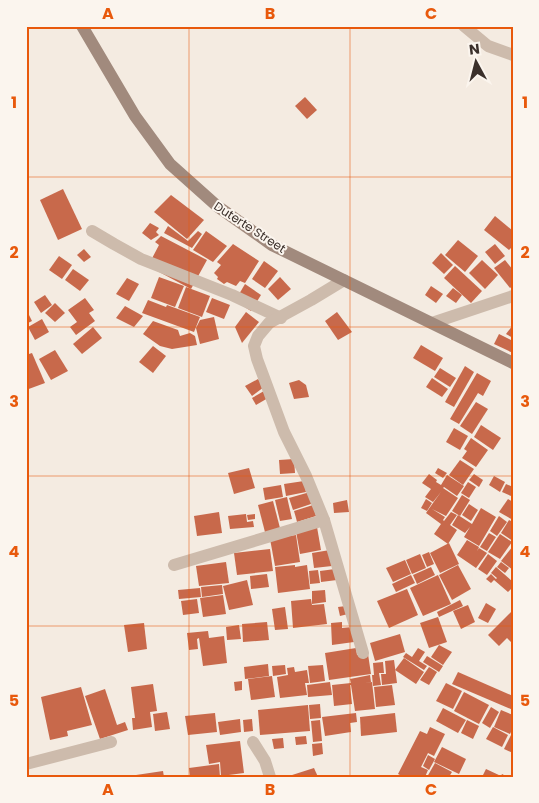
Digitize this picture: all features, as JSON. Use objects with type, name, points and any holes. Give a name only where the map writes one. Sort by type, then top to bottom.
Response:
[{"type":"main road","name":"Duterte Street","points":[[82,26],[135,116],[170,164],[217,206],[272,245],[513,363]]},
{"type":"street","points":[[464,26],[488,46],[513,56]]},
{"type":"street","points":[[92,231],[141,259],[232,294],[281,318]]},
{"type":"street","points":[[344,280],[269,324],[258,336],[254,346],[284,432],[306,476],[324,520],[363,653]]},
{"type":"street","points":[[432,323],[513,296]]},
{"type":"street","points":[[174,565],[324,520]]},
{"type":"street","points":[[26,764],[111,742]]},
{"type":"street","points":[[253,742],[265,760],[270,777]]},
{"type":"building","points":[[305,97],[317,110],[307,119],[295,106]]},
{"type":"building","points":[[63,189],[82,229],[58,240],[40,200]]},
{"type":"building","points":[[171,195],[204,220],[187,239],[154,212]]},
{"type":"building","points":[[495,216],[513,231],[513,246],[509,250],[484,230]]},
{"type":"building","points":[[150,223],[159,228],[156,232],[159,235],[151,240],[142,233]]},
{"type":"building","points":[[168,226],[188,241],[198,231],[202,234],[192,248],[164,233]]},
{"type":"building","points":[[206,231],[227,246],[213,262],[193,250]]},
{"type":"building","points":[[161,236],[207,260],[191,289],[148,266],[159,245],[155,242]]},
{"type":"building","points":[[458,240],[478,256],[465,272],[445,255]]},
{"type":"building","points":[[233,244],[259,261],[245,283],[240,281],[236,286],[227,282],[224,284],[217,279],[218,277],[214,273],[221,265],[217,262]]},
{"type":"building","points":[[495,244],[505,256],[495,264],[485,252]]},
{"type":"building","points":[[84,249],[91,257],[84,262],[77,255]]},
{"type":"building","points":[[441,253],[453,265],[444,274],[432,263]]},
{"type":"building","points":[[59,256],[72,265],[62,279],[49,270]]},
{"type":"building","points":[[482,260],[498,275],[485,289],[469,273]]},
{"type":"building","points":[[505,260],[513,270],[513,286],[510,288],[494,268]]},
{"type":"building","points":[[264,261],[278,271],[265,288],[252,279]]},
{"type":"building","points":[[455,266],[482,291],[471,303],[444,278]]},
{"type":"building","points":[[73,269],[89,280],[80,291],[65,280]]},
{"type":"building","points":[[159,277],[184,286],[175,307],[151,298]]},
{"type":"building","points":[[280,277],[291,289],[278,300],[268,289]]},
{"type":"building","points":[[127,278],[139,284],[129,301],[116,294]]},
{"type":"building","points":[[245,284],[261,295],[251,311],[235,301]]},
{"type":"building","points":[[431,286],[443,294],[436,303],[425,295]]},
{"type":"building","points":[[186,287],[210,296],[202,317],[178,308]]},
{"type":"building","points":[[453,288],[462,295],[456,303],[446,296]]},
{"type":"building","points":[[45,295],[52,305],[41,313],[34,302]]},
{"type":"building","points":[[85,298],[94,310],[89,313],[95,321],[76,335],[70,327],[77,322],[68,310]]},
{"type":"building","points":[[212,298],[230,305],[224,319],[206,312]]},
{"type":"building","points":[[148,300],[200,317],[194,332],[142,313]]},
{"type":"building","points":[[55,303],[65,313],[55,322],[45,313]]},
{"type":"building","points":[[125,306],[143,316],[134,327],[116,318]]},
{"type":"building","points":[[26,309],[32,321],[26,324]]},
{"type":"building","points":[[246,312],[259,322],[242,343],[235,327]]},
{"type":"building","points":[[337,312],[352,332],[338,340],[325,321]]},
{"type":"building","points":[[214,317],[219,339],[200,344],[196,328],[200,320]]},
{"type":"building","points":[[42,319],[49,332],[35,340],[28,327]]},
{"type":"building","points":[[153,321],[178,330],[180,336],[190,333],[195,336],[197,345],[172,349],[160,346],[143,334]]},
{"type":"building","points":[[513,325],[513,338],[506,334]]},
{"type":"building","points":[[93,327],[102,338],[82,354],[73,344]]},
{"type":"building","points":[[499,334],[513,341],[513,353],[494,344]]},
{"type":"building","points":[[421,345],[443,358],[435,371],[413,358]]},
{"type":"building","points":[[153,346],[166,356],[153,373],[139,362]]},
{"type":"building","points":[[55,350],[68,371],[51,380],[39,359]]},
{"type":"building","points":[[32,353],[45,383],[26,390],[26,355]]},
{"type":"building","points":[[465,366],[474,372],[454,407],[445,402]]},
{"type":"building","points":[[440,368],[456,378],[450,387],[434,377]]},
{"type":"building","points":[[477,373],[491,381],[483,396],[478,393],[459,424],[450,419]]},
{"type":"building","points":[[432,378],[448,389],[442,397],[426,387]]},
{"type":"building","points":[[258,379],[264,387],[252,396],[245,386]]},
{"type":"building","points":[[299,380],[306,385],[309,397],[294,399],[289,383]]},
{"type":"building","points":[[264,391],[268,398],[256,405],[252,398]]},
{"type":"building","points":[[476,402],[488,409],[472,434],[460,426]]},
{"type":"building","points":[[481,425],[501,438],[493,450],[474,437]]},
{"type":"building","points":[[454,428],[468,436],[460,450],[446,442]]},
{"type":"building","points":[[471,438],[488,450],[476,467],[462,458],[467,451],[464,449]]},
{"type":"building","points":[[294,459],[295,473],[280,474],[279,460]]},
{"type":"building","points":[[460,460],[474,469],[463,485],[449,475]]},
{"type":"building","points":[[249,468],[255,488],[234,494],[228,473]]},
{"type":"building","points":[[438,468],[447,473],[443,478],[435,473]]},
{"type":"building","points":[[429,474],[441,485],[447,475],[464,486],[457,496],[443,488],[458,498],[446,516],[432,509],[445,517],[444,521],[451,512],[457,515],[450,525],[457,530],[448,544],[434,534],[441,524],[426,513],[441,492],[433,502],[425,497],[431,489],[422,483]]},
{"type":"building","points":[[474,474],[483,480],[479,487],[469,480]]},
{"type":"building","points":[[494,476],[505,482],[500,492],[489,485]]},
{"type":"building","points":[[304,481],[306,492],[286,496],[284,484]]},
{"type":"building","points":[[468,482],[476,487],[469,498],[461,493]]},
{"type":"building","points":[[506,484],[513,487],[511,496],[502,492]]},
{"type":"building","points":[[281,485],[283,497],[265,500],[263,488]]},
{"type":"building","points":[[310,492],[314,503],[293,510],[289,498]]},
{"type":"building","points":[[462,495],[470,500],[460,516],[452,511]]},
{"type":"building","points":[[287,497],[292,519],[280,521],[275,500]]},
{"type":"building","points":[[426,499],[432,503],[427,511],[421,508]]},
{"type":"building","points":[[508,499],[513,502],[513,520],[499,512]]},
{"type":"building","points":[[347,500],[349,512],[334,513],[333,503]]},
{"type":"building","points":[[273,501],[281,532],[266,536],[258,505]]},
{"type":"building","points":[[469,504],[478,510],[471,521],[462,515]]},
{"type":"building","points":[[313,505],[316,516],[297,522],[294,511]]},
{"type":"building","points":[[481,508],[496,517],[479,546],[464,537],[470,527],[465,533],[452,525],[458,515],[472,524]]},
{"type":"building","points":[[219,512],[222,533],[197,536],[194,516]]},
{"type":"building","points":[[246,514],[247,522],[253,521],[254,527],[230,529],[228,516]]},
{"type":"building","points":[[255,514],[255,519],[248,520],[247,515]]},
{"type":"building","points":[[499,516],[507,522],[497,536],[490,531]]},
{"type":"building","points":[[509,520],[513,522],[513,541],[501,533]]},
{"type":"building","points":[[317,527],[321,550],[300,554],[296,531]]},
{"type":"building","points":[[489,533],[496,537],[487,551],[480,547]]},
{"type":"building","points":[[500,534],[512,542],[500,559],[488,552]]},
{"type":"building","points":[[296,535],[300,562],[275,566],[270,539]]},
{"type":"building","points":[[467,540],[479,547],[477,551],[479,548],[487,553],[476,568],[457,555]]},
{"type":"building","points":[[449,543],[459,564],[440,573],[430,553]]},
{"type":"building","points":[[513,546],[513,570],[501,561]]},
{"type":"building","points":[[270,549],[273,571],[237,575],[234,553]]},
{"type":"building","points":[[330,550],[332,566],[314,568],[312,553]]},
{"type":"building","points":[[429,552],[434,564],[427,567],[422,555]]},
{"type":"building","points":[[420,554],[426,568],[412,574],[406,560]]},
{"type":"building","points":[[488,554],[497,561],[487,575],[478,569]]},
{"type":"building","points":[[405,560],[411,574],[393,582],[386,568]]},
{"type":"building","points":[[226,562],[229,583],[199,586],[196,566]]},
{"type":"building","points":[[501,562],[509,568],[505,573],[497,567]]},
{"type":"building","points":[[295,565],[295,567],[307,565],[310,589],[278,593],[275,567]]},
{"type":"building","points":[[458,565],[471,589],[452,600],[439,575]]},
{"type":"building","points":[[431,567],[435,575],[417,584],[413,575]]},
{"type":"building","points":[[496,567],[513,582],[513,587],[508,592],[494,580],[491,583],[486,579],[491,574],[497,578],[491,573]]},
{"type":"building","points":[[335,569],[337,580],[321,582],[320,571]]},
{"type":"building","points":[[318,570],[320,583],[310,584],[309,571]]},
{"type":"building","points":[[267,574],[269,587],[251,589],[250,576]]},
{"type":"building","points":[[411,575],[415,583],[396,592],[392,584]]},
{"type":"building","points":[[438,575],[451,604],[423,616],[410,588]]},
{"type":"building","points":[[247,580],[253,605],[229,610],[223,586]]},
{"type":"building","points":[[222,585],[223,594],[202,597],[201,587]]},
{"type":"building","points":[[200,588],[201,597],[179,599],[178,590]]},
{"type":"building","points":[[407,589],[418,615],[389,628],[377,601]]},
{"type":"building","points":[[325,590],[326,602],[312,604],[312,591]]},
{"type":"building","points":[[223,595],[226,614],[203,617],[200,598]]},
{"type":"building","points":[[197,599],[199,613],[183,615],[181,601]]},
{"type":"building","points":[[311,599],[312,605],[324,604],[327,624],[293,628],[291,601]]},
{"type":"building","points":[[460,600],[463,606],[439,617],[437,612]]},
{"type":"building","points":[[486,603],[496,609],[488,623],[478,618]]},
{"type":"building","points":[[468,605],[475,622],[461,629],[453,611]]},
{"type":"building","points":[[346,606],[348,614],[340,616],[338,607]]},
{"type":"building","points":[[285,607],[288,629],[275,630],[272,609]]},
{"type":"building","points":[[513,610],[513,644],[507,638],[499,646],[488,635]]},
{"type":"building","points":[[438,617],[447,642],[429,648],[420,623]]},
{"type":"building","points":[[267,622],[269,640],[243,642],[242,624]]},
{"type":"building","points":[[342,622],[342,628],[352,627],[354,642],[332,645],[331,623]]},
{"type":"building","points":[[144,623],[147,649],[128,652],[124,625]]},
{"type":"building","points":[[239,625],[241,639],[227,640],[226,627]]},
{"type":"building","points":[[208,631],[209,638],[224,636],[227,663],[203,666],[199,638],[197,639],[198,649],[189,650],[187,633]]},
{"type":"building","points":[[400,634],[405,652],[375,661],[370,643]]},
{"type":"building","points":[[439,645],[452,652],[443,665],[431,657]]},
{"type":"building","points":[[356,648],[357,655],[368,654],[371,674],[329,680],[325,653]]},
{"type":"building","points":[[418,648],[425,652],[419,661],[427,666],[424,670],[403,657],[406,653],[412,657]]},
{"type":"building","points":[[427,656],[443,666],[439,672],[423,662]]},
{"type":"building","points":[[404,658],[424,672],[416,684],[395,670]]},
{"type":"building","points":[[394,660],[397,683],[382,685],[381,674],[386,674],[385,661]]},
{"type":"building","points":[[383,662],[384,673],[379,673],[381,685],[373,686],[373,663]]},
{"type":"building","points":[[268,664],[269,676],[245,679],[244,667]]},
{"type":"building","points":[[285,665],[286,674],[273,676],[272,666]]},
{"type":"building","points":[[323,665],[325,681],[310,683],[308,666]]},
{"type":"building","points":[[294,667],[295,672],[307,670],[309,683],[305,683],[307,695],[280,698],[277,677],[288,675],[287,668]]},
{"type":"building","points":[[429,667],[437,672],[429,685],[420,680]]},
{"type":"building","points":[[458,672],[513,696],[513,710],[452,684]]},
{"type":"building","points":[[370,675],[371,682],[364,683],[372,682],[375,709],[355,711],[351,685],[352,704],[334,706],[332,685],[351,683],[350,679]]},
{"type":"building","points":[[272,676],[275,697],[251,700],[248,679]]},
{"type":"building","points":[[242,681],[242,690],[235,691],[234,682]]},
{"type":"building","points":[[330,682],[332,695],[308,697],[307,685]]},
{"type":"building","points":[[446,683],[462,691],[453,709],[436,701]]},
{"type":"building","points":[[153,684],[157,711],[150,712],[152,727],[133,730],[132,718],[135,718],[131,687]]},
{"type":"building","points":[[392,685],[395,705],[376,707],[374,687]]},
{"type":"building","points":[[81,687],[92,725],[67,731],[68,736],[50,740],[41,697]]},
{"type":"building","points":[[105,689],[117,725],[125,722],[128,730],[100,739],[85,696]]},
{"type":"building","points":[[464,692],[489,705],[479,724],[454,711]]},
{"type":"building","points":[[320,704],[321,718],[310,719],[309,705]]},
{"type":"building","points":[[308,705],[310,731],[260,735],[258,710]]},
{"type":"building","points":[[491,707],[499,712],[490,728],[482,723]]},
{"type":"building","points":[[443,708],[466,720],[458,733],[436,721]]},
{"type":"building","points":[[501,710],[513,715],[513,728],[510,734],[494,727]]},
{"type":"building","points":[[167,712],[170,729],[155,731],[153,714]]},
{"type":"building","points":[[215,713],[217,732],[188,735],[185,716]]},
{"type":"building","points":[[356,713],[357,722],[350,723],[351,732],[325,736],[322,717]]},
{"type":"building","points":[[395,713],[397,732],[361,736],[360,717]]},
{"type":"building","points":[[240,719],[241,732],[220,735],[218,722]]},
{"type":"building","points":[[252,719],[253,731],[244,732],[243,720]]},
{"type":"building","points":[[320,720],[322,741],[313,742],[311,721]]},
{"type":"building","points":[[467,720],[479,726],[473,739],[461,733]]},
{"type":"building","points":[[430,727],[445,734],[434,756],[428,753],[421,767],[428,770],[425,777],[404,777],[398,774],[420,731],[427,734]]},
{"type":"building","points":[[493,727],[508,735],[502,747],[486,739]]},
{"type":"building","points":[[513,731],[513,753],[504,749]]},
{"type":"building","points":[[306,736],[307,744],[296,745],[295,737]]},
{"type":"building","points":[[283,738],[284,748],[274,749],[272,739]]},
{"type":"building","points":[[240,741],[244,773],[221,776],[220,762],[209,764],[206,745]]},
{"type":"building","points":[[322,743],[323,754],[313,756],[312,744]]},
{"type":"building","points":[[442,747],[466,759],[459,774],[434,762]]},
{"type":"building","points":[[428,755],[435,759],[429,770],[423,766]]},
{"type":"building","points":[[435,763],[452,772],[449,777],[427,777]]},
{"type":"building","points":[[219,764],[220,777],[190,777],[189,768]]},
{"type":"building","points":[[314,768],[318,777],[289,777],[289,776]]},
{"type":"building","points":[[486,769],[501,776],[502,774],[508,777],[482,777]]},
{"type":"building","points":[[163,771],[164,777],[137,777],[136,775]]}]
